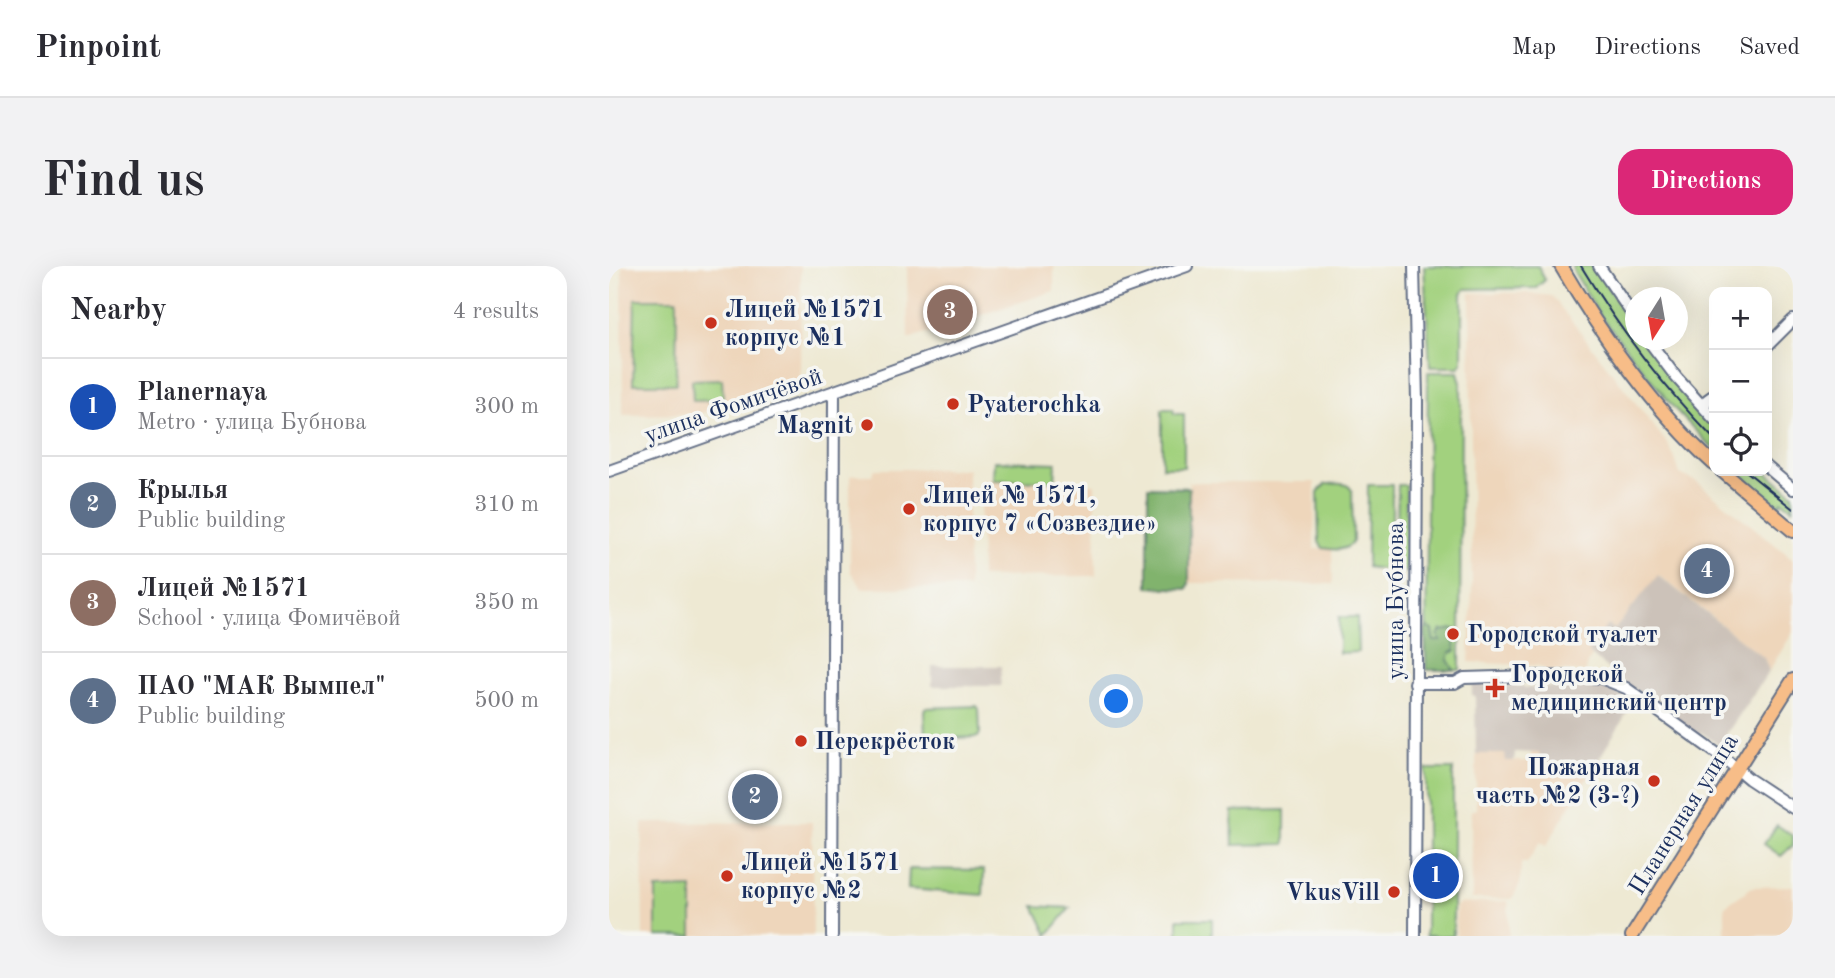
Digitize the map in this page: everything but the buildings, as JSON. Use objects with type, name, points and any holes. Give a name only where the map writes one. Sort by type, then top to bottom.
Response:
[{"type":"main road","points":[[1561,266],[1628,365],[1665,413],[1709,459]]},
{"type":"main road","points":[[1728,476],[1793,531]]},
{"type":"main road","name":"Планерная улица","points":[[1632,936],[1793,680]]},
{"type":"street","name":"улица Фомичёвой","points":[[609,471],[1187,266]]},
{"type":"street","name":"улица Бубнова","points":[[1414,266],[1417,401],[1415,936]]},
{"type":"street","points":[[1599,266],[1625,304]]},
{"type":"street","points":[[1772,341],[1793,320]]},
{"type":"street","points":[[1655,350],[1709,414]]},
{"type":"street","points":[[832,936],[834,392]]},
{"type":"street","points":[[1704,408],[1709,398]]},
{"type":"street","points":[[1772,471],[1793,489]]},
{"type":"street","points":[[1415,683],[1455,683],[1464,678],[1528,676],[1589,677],[1615,683],[1626,688],[1749,779],[1793,808]]},
{"type":"shaded area","name":"Лицей №1571 корпус №1","points":[[622,266],[801,266],[800,380],[699,414],[623,415]]},
{"type":"shaded area","points":[[907,266],[1054,266],[1054,291],[908,339]]},
{"type":"shaded area","points":[[1470,293],[1552,296],[1667,443],[1680,474],[1697,482],[1793,559],[1793,632],[1769,671],[1764,658],[1659,575],[1615,629],[1607,625],[1588,652],[1592,656],[1587,663],[1586,672],[1469,662],[1472,587]]},
{"type":"shaded area","name":"Лицей № 1571, корпус 7 «Созвездие»","points":[[875,469],[968,469],[968,588],[862,588],[850,571],[850,477],[872,475]]},
{"type":"shaded area","points":[[980,480],[1095,484],[1096,576],[981,577]]},
{"type":"shaded area","points":[[1189,482],[1315,482],[1314,549],[1332,549],[1333,584],[1189,583]]},
{"type":"shaded area","points":[[1658,575],[1764,658],[1769,671],[1719,745],[1701,732],[1698,736],[1588,652],[1607,625],[1615,629]]},
{"type":"shaded area","points":[[932,666],[1001,666],[1001,686],[932,686]]},
{"type":"shaded area","points":[[1472,683],[1525,688],[1602,688],[1614,691],[1633,703],[1589,775],[1571,765],[1540,765],[1540,753],[1515,752],[1514,761],[1506,761],[1505,754],[1476,754],[1475,696],[1472,695]]},
{"type":"shaded area","points":[[1531,753],[1540,753],[1541,765],[1571,765],[1589,775],[1546,846],[1540,842],[1527,863],[1521,863],[1520,884],[1512,899],[1472,899],[1471,810],[1476,810],[1476,754],[1506,754],[1506,761],[1531,761]]},
{"type":"shaded area","name":"Лицей №1571 корпус №2","points":[[812,822],[813,936],[643,936],[642,823]]},
{"type":"shaded area","points":[[1793,886],[1793,936],[1725,936],[1725,906],[1752,887]]},
{"type":"shaded area","points":[[1508,901],[1509,936],[1456,936],[1456,906],[1463,903]]},
{"type":"green space","points":[[1424,266],[1538,266],[1545,280],[1536,288],[1465,289],[1462,294],[1462,363],[1459,367],[1430,367]]},
{"type":"green space","points":[[1573,266],[1593,266],[1625,312],[1625,347],[1599,314]]},
{"type":"green space","points":[[635,299],[677,299],[676,384],[633,384]]},
{"type":"green space","points":[[1628,350],[1652,350],[1709,417],[1709,445],[1674,408]]},
{"type":"green space","points":[[1428,372],[1458,372],[1461,383],[1460,670],[1426,670]]},
{"type":"green space","points":[[722,379],[723,400],[693,401],[692,380]]},
{"type":"green space","points":[[1162,409],[1173,409],[1174,414],[1184,414],[1184,467],[1162,467]]},
{"type":"green space","points":[[994,461],[1056,463],[1055,481],[993,480]]},
{"type":"green space","points":[[1743,476],[1771,476],[1793,494],[1793,509],[1782,501],[1779,506]]},
{"type":"green space","points":[[1326,484],[1345,484],[1352,491],[1353,541],[1344,549],[1323,548],[1319,542],[1318,492]]},
{"type":"green space","points":[[1368,485],[1392,485],[1392,530],[1397,529],[1398,485],[1406,485],[1406,572],[1367,567]]},
{"type":"green space","points":[[1148,487],[1189,488],[1187,589],[1148,587]]},
{"type":"green space","points":[[1339,617],[1357,617],[1358,652],[1339,653]]},
{"type":"green space","points":[[1427,627],[1432,630],[1434,641],[1440,641],[1440,631],[1458,630],[1459,639],[1454,643],[1456,651],[1450,653],[1448,660],[1454,670],[1426,670]]},
{"type":"green space","points":[[977,706],[980,733],[978,737],[925,737],[925,708]]},
{"type":"green space","points":[[1426,769],[1453,769],[1453,936],[1426,936]]},
{"type":"green space","points":[[1285,810],[1285,844],[1233,845],[1232,811]]},
{"type":"green space","points":[[1777,825],[1793,836],[1793,845],[1781,856],[1764,844]]},
{"type":"green space","points":[[909,869],[984,870],[983,895],[908,889]]},
{"type":"green space","points":[[692,888],[692,936],[656,936],[656,889]]},
{"type":"green space","points":[[1034,906],[1070,908],[1048,935]]},
{"type":"green space","points":[[1178,919],[1212,919],[1212,936],[1178,936]]},
{"type":"tram line","points":[[1581,266],[1643,357],[1709,434]]},
{"type":"tram line","points":[[1752,476],[1793,509]]},
{"type":"place","name":"Лицей №1571","points":[[950,312]]},
{"type":"place","name":"Лицей №1571 корпус №1","points":[[711,323]]},
{"type":"place","name":"Pyaterochka","points":[[953,404]]},
{"type":"place","name":"Magnit","points":[[867,425]]},
{"type":"place","name":"Лицей № 1571, корпус 7 «Созвездие»","points":[[909,509]]},
{"type":"place","name":"ПАО \"МАК Вымпел\"","points":[[1707,571]]},
{"type":"place","name":"Городской туалет","points":[[1453,634]]},
{"type":"place","name":"Городской медицинский центр","points":[[1495,688]]},
{"type":"place","name":"Перекрёсток","points":[[801,741]]},
{"type":"place","name":"Пожарная часть №2 (3-?)","points":[[1654,781]]},
{"type":"place","name":"Крылья","points":[[755,797]]},
{"type":"place","name":"Лицей №1571 корпус №2","points":[[727,876]]},
{"type":"place","name":"Planernaya","points":[[1436,876]]},
{"type":"place","name":"VkusVill","points":[[1394,892]]}]
